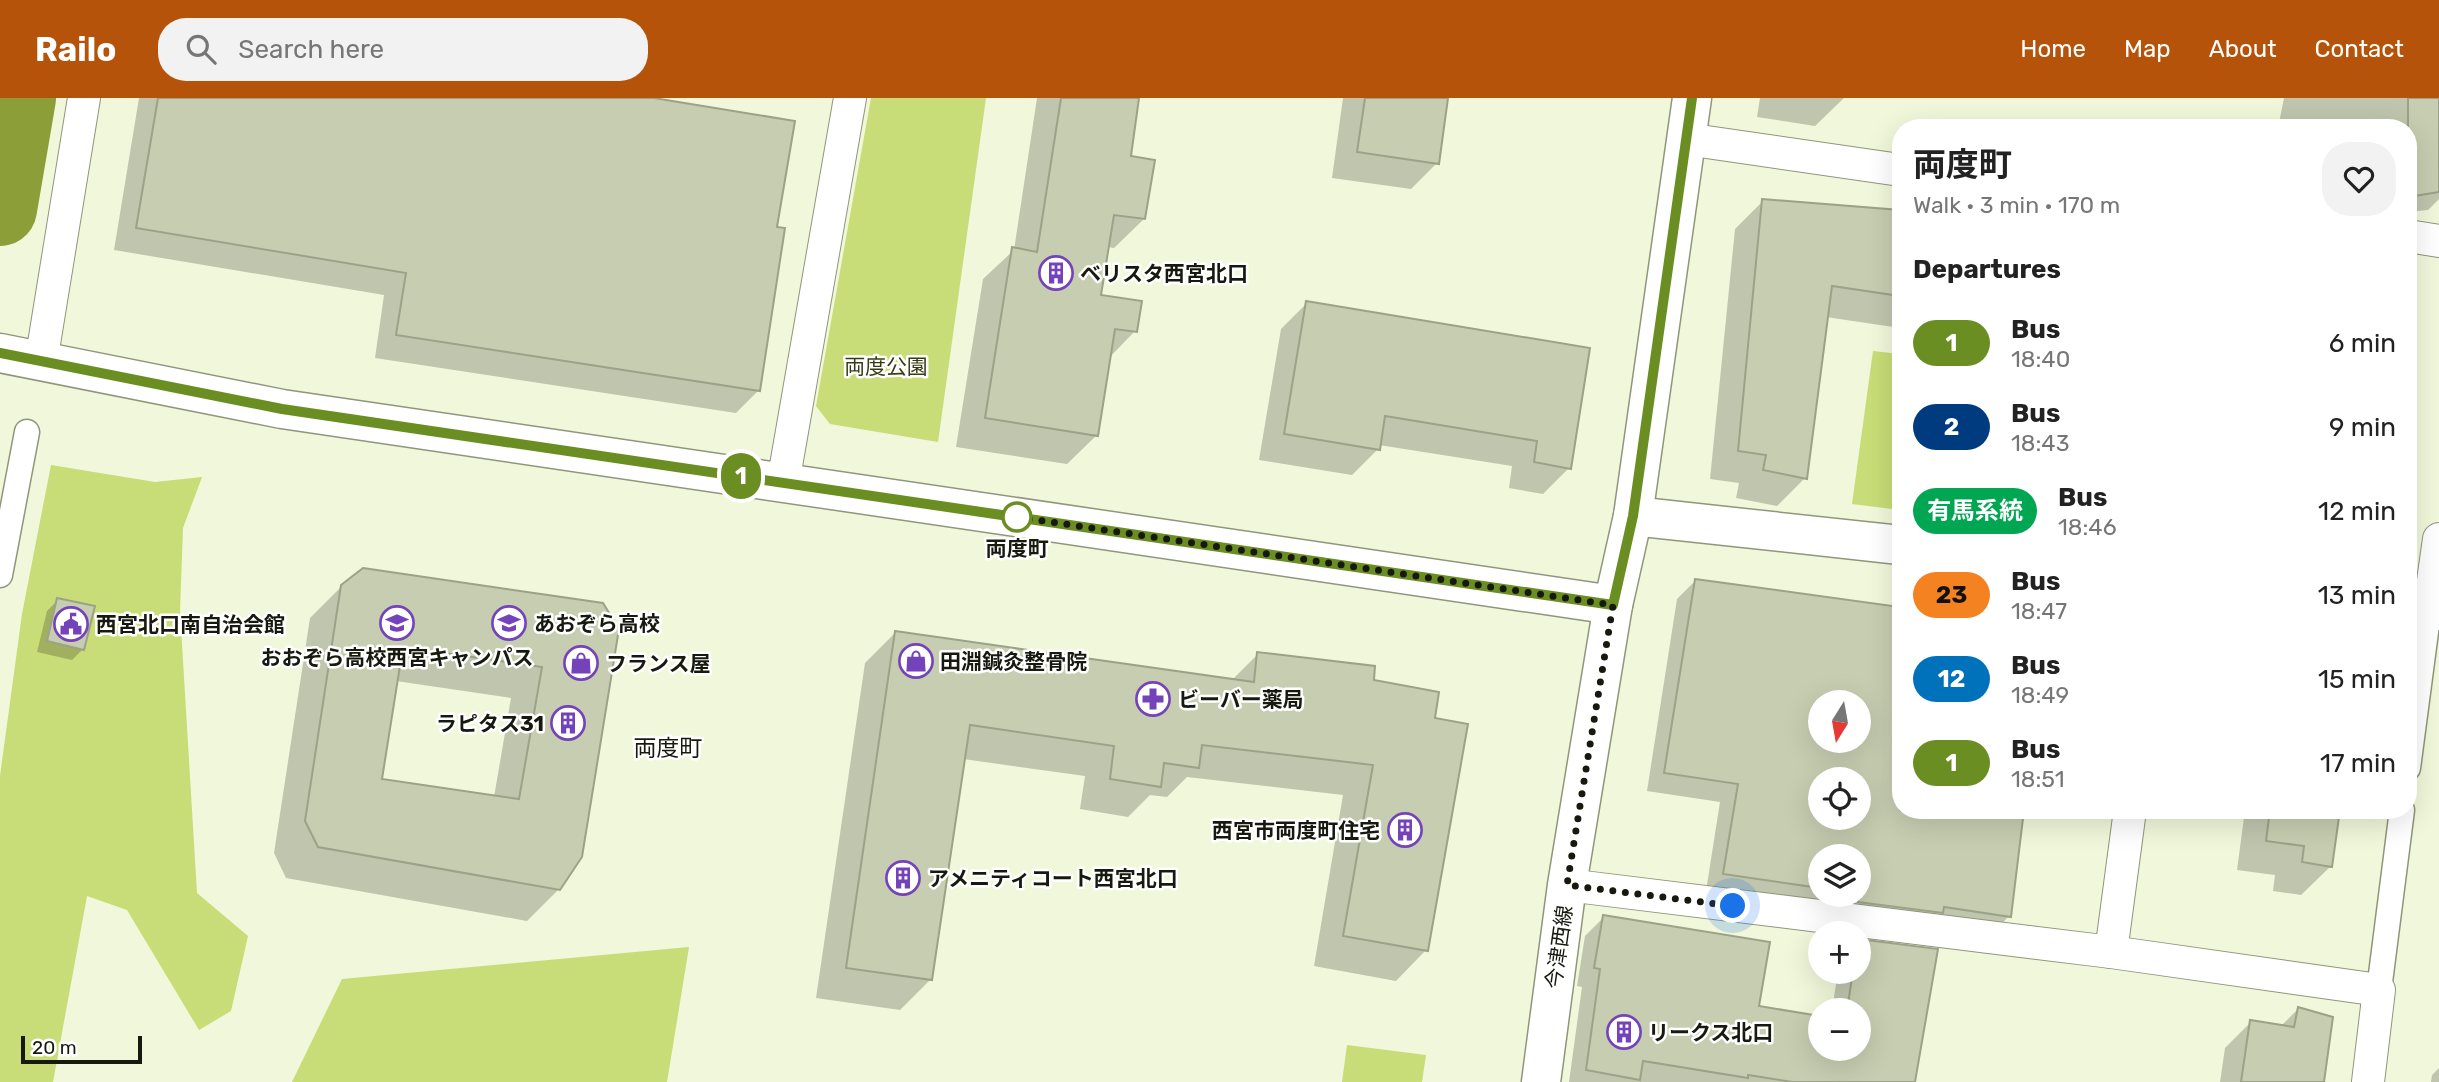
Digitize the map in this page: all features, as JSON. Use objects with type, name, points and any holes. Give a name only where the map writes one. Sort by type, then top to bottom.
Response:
[{"type":"main road","name":"今津西線","points":[[1542,1082],[1567,885],[1613,605],[1633,516],[1692,98]]},
{"type":"main road","points":[[20,357],[282,409],[1613,605]]},
{"type":"main road","points":[[1633,516],[1892,544]]},
{"type":"street","points":[[20,357],[84,98]]},
{"type":"street","points":[[783,483],[850,98]]},
{"type":"street","points":[[1686,139],[1892,169]]},
{"type":"street","points":[[2417,237],[2439,241]]},
{"type":"street","points":[[0,575],[27,432]]},
{"type":"street","points":[[2417,684],[2425,609],[2439,539]]},
{"type":"street","points":[[2111,952],[2129,819]]},
{"type":"street","points":[[2368,1082],[2402,819]]},
{"type":"street","points":[[1567,885],[2111,952],[2379,990]]},
{"type":"green space","name":"両度公園","points":[[871,98],[986,98],[938,442],[830,424],[816,406]]},
{"type":"green space","points":[[1873,351],[1892,353],[1892,509],[1852,504]]},
{"type":"green space","points":[[51,465],[155,482],[202,477],[183,528],[180,611],[197,893],[248,936],[231,1011],[199,1030],[127,910],[87,896],[53,1082],[0,1082],[0,776],[22,614]]},
{"type":"green space","points":[[689,947],[667,1082],[292,1082],[342,979]]},
{"type":"green space","points":[[1347,1045],[1426,1055],[1422,1082],[1342,1082]]},
{"type":"building","points":[[158,98],[654,98],[795,121],[777,227],[785,228],[760,391],[396,335],[406,273],[136,228]]},
{"type":"building","name":"ベリスタ西宮北口","points":[[1061,98],[1139,98],[1131,156],[1155,160],[1145,219],[1114,215],[1101,295],[1142,301],[1137,332],[1115,329],[1098,436],[985,418],[1012,247],[1037,252]]},
{"type":"building","points":[[1365,98],[1448,98],[1439,164],[1357,152]]},
{"type":"building","points":[[2408,98],[2439,98],[2439,192],[2417,196],[2417,119],[2408,119]]},
{"type":"building","points":[[1762,199],[1892,209],[1892,295],[1832,286],[1807,479],[1763,470],[1766,455],[1738,451]]},
{"type":"building","points":[[1306,301],[1590,348],[1571,469],[1534,462],[1537,441],[1385,416],[1380,450],[1284,434]]},
{"type":"building","name":"ラピタス31","points":[[363,568],[603,603],[619,629],[582,857],[560,890],[318,847],[305,821],[341,585]],"holes":[[[403,647],[542,667],[519,799],[382,779]]]},
{"type":"building","points":[[1695,579],[1892,606],[1892,819],[2023,819],[2011,917],[1944,907],[1943,913],[1871,904],[1871,844],[1808,844],[1808,886],[1723,874],[1738,784],[1664,773]]},
{"type":"building","name":"西宮北口南自治会館","points":[[57,598],[95,606],[84,650],[47,641]]},
{"type":"building","points":[[895,631],[1254,682],[1257,652],[1375,666],[1374,680],[1439,692],[1435,718],[1468,724],[1428,951],[1343,936],[1373,765],[1202,745],[1199,768],[1164,763],[1161,787],[1110,779],[1114,746],[970,725],[932,980],[846,968]]},
{"type":"building","points":[[2269,819],[2339,819],[2332,867],[2302,862],[2304,846],[2266,841]]},
{"type":"building","points":[[1603,915],[1770,942],[1759,1006],[1808,1014],[1808,1061],[1871,1061],[1871,998],[1849,998],[1851,984],[1871,984],[1871,941],[1938,949],[1915,1082],[1792,1082],[1748,1075],[1748,1078],[1643,1061],[1640,1080],[1586,1070],[1600,969],[1594,968]]},
{"type":"building","points":[[2298,1007],[2333,1017],[2324,1082],[2241,1082],[2250,1020],[2294,1027]]},
{"type":"waterway","points":[[0,209],[19,98]]},
{"type":"bus line","name":"1","points":[[0,353],[282,409],[1613,605],[1633,516],[1692,98]]},
{"type":"place","name":"ベリスタ西宮北口","points":[[1056,273]]},
{"type":"place","name":"両度町","points":[[1017,517]]},
{"type":"place","name":"おおぞら高校西宮キャンパス","points":[[397,623]]},
{"type":"place","name":"あおぞら高校","points":[[509,623]]},
{"type":"place","name":"西宮北口南自治会館","points":[[71,624]]},
{"type":"place","name":"田淵鍼灸整骨院","points":[[916,661]]},
{"type":"place","name":"フランス屋","points":[[581,663]]},
{"type":"place","name":"ビーバー薬局","points":[[1153,699]]},
{"type":"place","name":"ラピタス31","points":[[568,723]]},
{"type":"place","name":"西宮市両度町住宅","points":[[1405,830]]},
{"type":"place","name":"アメニティコート西宮北口","points":[[903,878]]},
{"type":"place","name":"リークス北口","points":[[1624,1032]]},
{"type":"district","name":"両度町","points":[[668,748]]},
{"type":"route","points":[[1017,517],[1613,605],[1567,885],[1733,906]]}]
